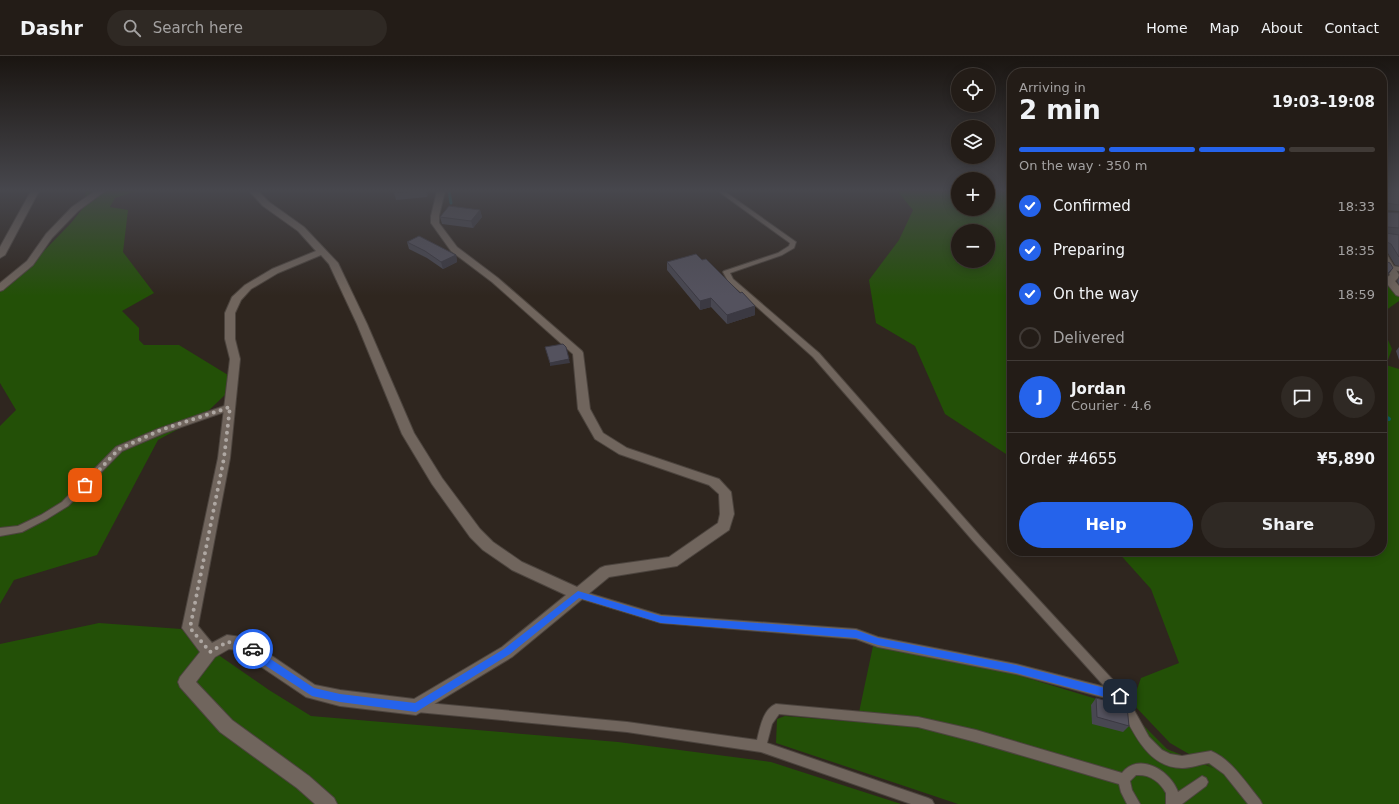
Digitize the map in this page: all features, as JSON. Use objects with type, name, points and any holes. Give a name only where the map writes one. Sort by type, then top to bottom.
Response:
[{"type":"street","points":[[0,255],[16,226]]},
{"type":"street","points":[[0,288],[30,263],[49,236],[59,226]]},
{"type":"street","points":[[297,226],[333,263],[408,434],[437,481],[475,533],[488,546],[517,566],[578,594]]},
{"type":"street","points":[[328,804],[303,782],[226,726],[186,682],[210,652],[227,642],[248,645],[266,661],[312,692],[340,698],[416,707],[507,652],[605,572],[672,562],[724,526],[727,514],[725,492],[714,482],[623,451],[599,436],[584,409],[578,353],[495,280],[454,249],[436,226]]},
{"type":"street","points":[[210,652],[190,628],[224,458],[235,359],[230,339],[230,313],[236,299],[248,287],[275,271],[323,252]]},
{"type":"street","points":[[1390,267],[1395,276],[1389,280],[1399,293]]},
{"type":"lane","points":[[770,226],[793,242],[792,247],[780,254],[726,272],[730,280],[816,355],[977,540],[1120,696],[1145,741],[1158,754],[1169,760],[1182,762],[1211,757],[1228,770],[1256,804]]},
{"type":"lane","points":[[0,532],[19,529],[44,517],[65,504],[119,449],[161,430],[230,407]]},
{"type":"lane","points":[[578,594],[661,619],[856,634],[878,642],[1016,669],[1120,696]]},
{"type":"lane","points":[[416,707],[627,727],[761,746],[928,804]]},
{"type":"lane","points":[[761,746],[767,722],[776,709],[918,722],[976,736],[1124,780]]},
{"type":"lane","points":[[1134,804],[1127,792],[1124,780],[1127,774],[1133,770],[1141,769],[1159,775],[1166,781],[1173,792],[1173,804]]},
{"type":"lane","points":[[1173,804],[1202,782]]},
{"type":"green space","points":[[68,226],[126,226],[123,252],[154,293],[122,311],[139,328],[139,340],[144,345],[179,345],[228,375],[226,394],[204,415],[158,440],[97,555],[14,580],[0,604],[0,426],[16,410],[0,383],[0,291],[15,281]]},
{"type":"green space","points":[[906,226],[951,226],[951,268],[995,268],[995,226],[1007,226],[1007,455],[945,414],[915,346],[876,323],[869,280],[899,240]]},
{"type":"green space","points":[[1387,281],[1399,294],[1399,301],[1387,309]]},
{"type":"green space","points":[[1387,338],[1392,349],[1387,362]]},
{"type":"green space","points":[[1387,365],[1399,369],[1399,804],[958,804],[776,743],[777,719],[785,716],[857,722],[873,646],[1014,674],[1126,708],[1167,749],[1213,768],[1170,743],[1132,703],[1141,678],[1179,663],[1151,589],[1121,556],[1387,556]]},
{"type":"green space","points":[[99,623],[181,629],[269,690],[311,716],[618,742],[771,762],[901,804],[0,804],[0,644]]},
{"type":"building","points":[[1387,226],[1399,226],[1399,228],[1387,227]]},
{"type":"building","points":[[1387,233],[1399,235],[1399,257],[1391,244],[1387,242]]},
{"type":"building","points":[[419,236],[456,255],[441,262],[425,251],[407,242]]},
{"type":"building","points":[[696,254],[702,260],[706,259],[755,306],[727,315],[711,298],[700,301],[667,262]]},
{"type":"building","points":[[1387,262],[1390,263],[1393,268],[1388,273]]},
{"type":"building","points":[[563,344],[566,347],[569,359],[550,363],[545,347]]},
{"type":"building","points":[[1096,698],[1127,706],[1129,726],[1097,717]]},
{"type":"way so far","points":[[85,485],[119,449],[161,430],[230,407],[224,458],[190,628],[210,652],[227,642],[248,645],[253,649]]},
{"type":"route","points":[[253,649],[266,661],[312,692],[340,698],[416,707],[507,652],[578,594],[661,619],[856,634],[878,642],[927,650],[1016,669],[1120,696]]}]
